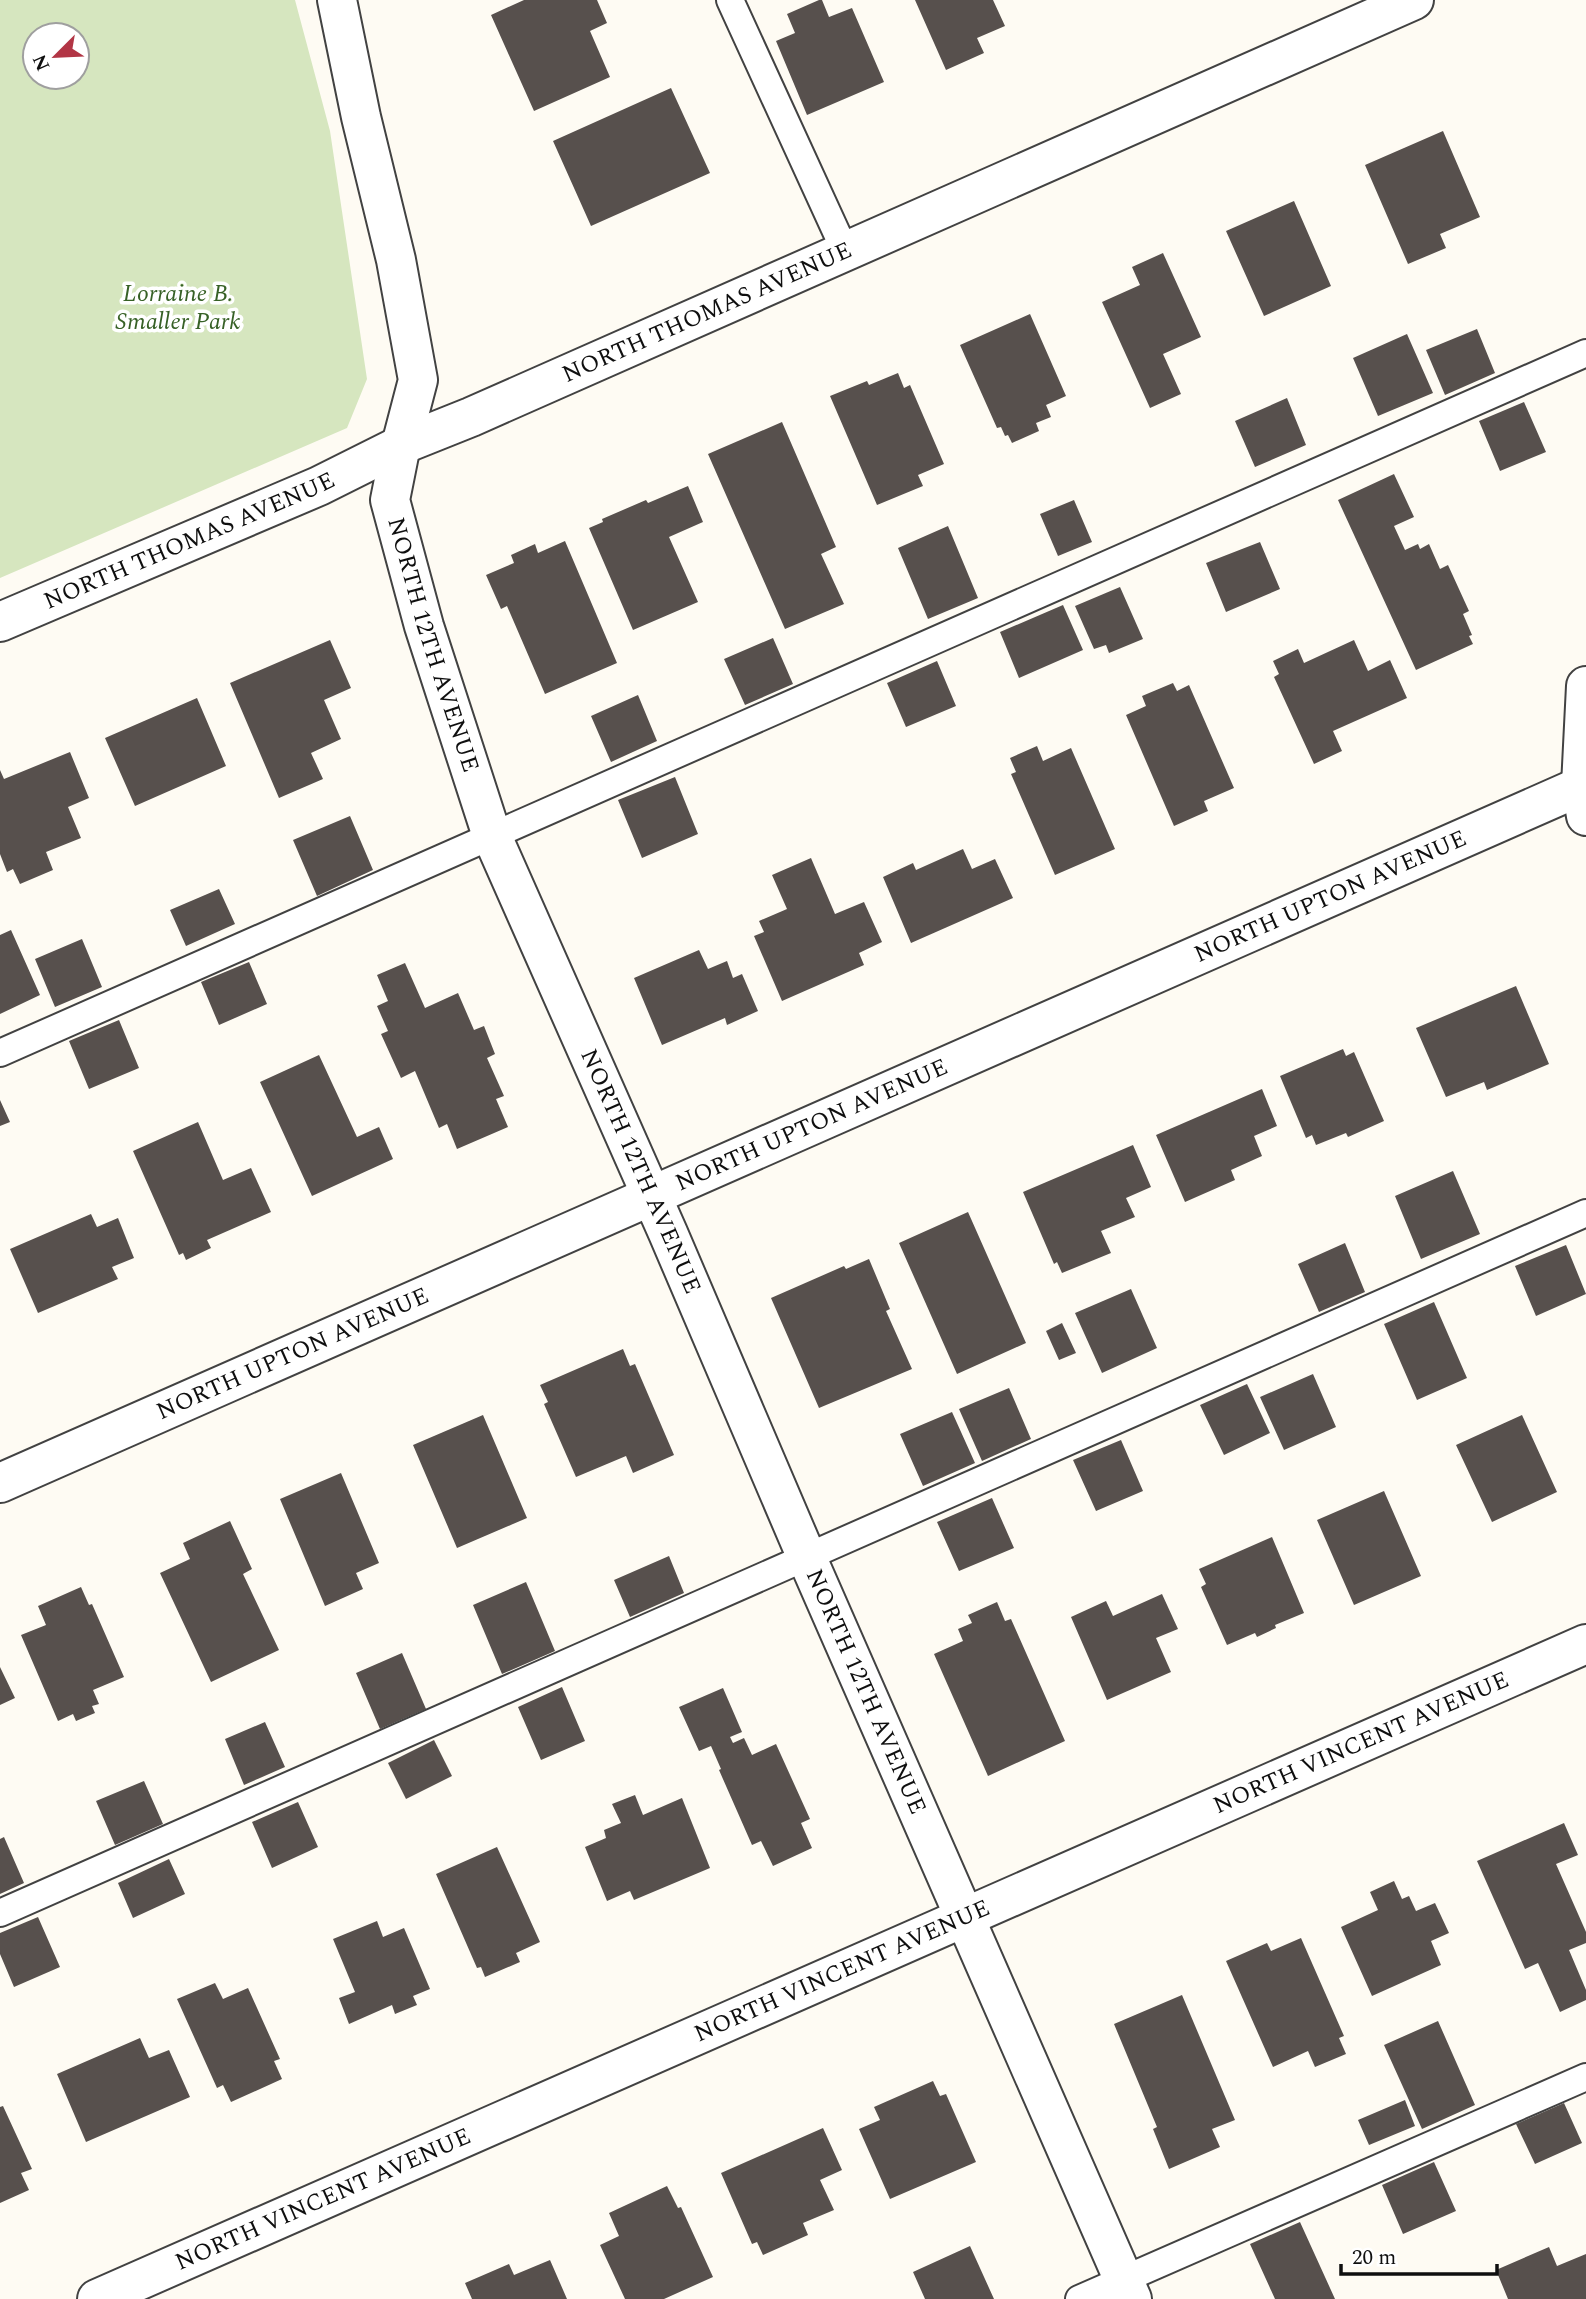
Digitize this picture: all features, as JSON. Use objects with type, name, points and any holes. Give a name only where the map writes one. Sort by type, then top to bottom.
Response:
[{"type":"street","name":"NORTH 12TH AVENUE","points":[[337,0],[361,117],[396,260],[418,380],[390,500],[424,626],[492,836],[652,1196],[807,1558],[1128,2289]]},
{"type":"street","name":"NORTH THOMAS AVENUE","points":[[0,622],[319,486],[401,445],[471,417],[1414,0]]},
{"type":"street","points":[[1584,795],[1586,686]]},
{"type":"street","name":"NORTH UPTON AVENUE","points":[[0,1483],[652,1196],[1584,795]]},
{"type":"street","name":"NORTH VINCENT AVENUE","points":[[97,2299],[1586,1644]]},
{"type":"lane","points":[[730,0],[845,251]]},
{"type":"lane","points":[[0,1053],[1586,353]]},
{"type":"lane","points":[[0,1913],[1586,1213]]},
{"type":"lane","points":[[1079,2299],[1128,2289],[1586,2077]]},
{"type":"green space","name":"Lorraine B. Smaller Park","points":[[0,0],[295,0],[330,131],[367,379],[347,428],[0,578]]},
{"type":"building","points":[[524,0],[597,0],[607,23],[590,31],[610,77],[534,111],[491,15]]},
{"type":"building","points":[[822,0],[829,17],[852,8],[884,82],[807,115],[776,41],[795,33],[787,14]]},
{"type":"building","points":[[915,0],[993,0],[1005,26],[977,38],[984,53],[946,70]]},
{"type":"building","points":[[671,88],[710,173],[591,226],[553,141]]},
{"type":"building","points":[[1443,131],[1480,217],[1440,234],[1446,248],[1408,264],[1365,165]]},
{"type":"building","points":[[1294,201],[1331,286],[1264,316],[1226,231]]},
{"type":"building","points":[[1163,253],[1201,337],[1163,354],[1181,394],[1150,408],[1102,302],[1140,285],[1132,267]]},
{"type":"building","points":[[1030,314],[1066,396],[1046,405],[1051,417],[1036,423],[1039,431],[1012,443],[1001,427],[997,428],[960,345]]},
{"type":"building","points":[[1477,329],[1495,373],[1445,395],[1426,350]]},
{"type":"building","points":[[1407,334],[1433,393],[1378,416],[1353,358]]},
{"type":"building","points":[[898,373],[904,388],[910,385],[944,464],[918,475],[923,486],[877,505],[830,396],[867,381],[869,385]]},
{"type":"building","points":[[1287,398],[1306,445],[1255,467],[1235,421]]},
{"type":"building","points":[[1524,402],[1546,452],[1500,471],[1479,421]]},
{"type":"building","points":[[782,422],[836,547],[821,554],[844,604],[785,629],[708,454]]},
{"type":"building","points":[[1394,474],[1414,517],[1394,526],[1405,550],[1418,544],[1420,549],[1429,544],[1440,569],[1448,565],[1469,611],[1463,614],[1472,635],[1469,636],[1473,644],[1416,670],[1338,500]]},
{"type":"building","points":[[688,486],[703,522],[669,537],[698,602],[633,630],[589,528],[603,522],[602,519],[646,500],[648,503]]},
{"type":"building","points":[[1074,500],[1092,542],[1058,556],[1040,514]]},
{"type":"building","points":[[948,526],[978,598],[928,619],[898,548]]},
{"type":"building","points":[[565,541],[617,663],[545,694],[507,606],[501,609],[486,575],[514,563],[511,555],[535,544],[538,553]]},
{"type":"building","points":[[1260,542],[1280,589],[1226,612],[1206,563]]},
{"type":"building","points":[[1120,587],[1143,639],[1109,653],[1106,645],[1094,649],[1075,606]]},
{"type":"building","points":[[1063,605],[1083,650],[1019,678],[1000,632]]},
{"type":"building","points":[[773,638],[793,684],[745,705],[724,659]]},
{"type":"building","points":[[330,640],[351,688],[324,700],[341,739],[311,753],[323,779],[279,798],[230,683]]},
{"type":"building","points":[[1354,640],[1368,671],[1390,660],[1407,698],[1333,731],[1342,751],[1314,764],[1274,677],[1279,674],[1273,661],[1298,649],[1304,663]]},
{"type":"building","points":[[937,661],[956,706],[906,727],[887,683]]},
{"type":"building","points":[[1173,683],[1177,691],[1189,685],[1234,788],[1204,801],[1208,811],[1174,826],[1126,715],[1146,706],[1142,696]]},
{"type":"building","points":[[638,695],[657,741],[611,762],[591,716]]},
{"type":"building","points":[[197,698],[226,766],[135,806],[105,738]]},
{"type":"building","points":[[1037,746],[1043,761],[1071,748],[1115,849],[1055,875],[1011,774],[1016,772],[1010,758]]},
{"type":"building","points":[[70,752],[89,798],[68,807],[81,838],[46,852],[53,870],[20,884],[13,869],[7,872],[0,854],[0,770],[4,779]]},
{"type":"building","points":[[675,777],[698,834],[642,858],[618,800]]},
{"type":"building","points":[[350,816],[373,870],[317,896],[293,840]]},
{"type":"building","points":[[963,849],[972,869],[995,859],[1013,898],[911,943],[883,877],[913,863],[916,870]]},
{"type":"building","points":[[811,858],[835,914],[864,902],[882,942],[859,953],[864,965],[782,1001],[754,936],[764,932],[759,921],[787,909],[772,875]]},
{"type":"building","points":[[219,889],[235,924],[186,946],[170,910]]},
{"type":"building","points":[[11,930],[40,995],[0,1014],[0,935]]},
{"type":"building","points":[[82,939],[102,987],[55,1007],[35,959]]},
{"type":"building","points":[[699,950],[708,969],[727,961],[733,978],[742,974],[758,1011],[727,1025],[725,1018],[662,1045],[634,978]]},
{"type":"building","points":[[249,962],[267,1004],[219,1025],[201,982]]},
{"type":"building","points":[[405,963],[425,1008],[458,993],[474,1030],[484,1026],[495,1054],[487,1058],[504,1096],[496,1099],[508,1127],[457,1149],[447,1124],[439,1128],[415,1071],[401,1078],[381,1034],[388,1031],[377,1006],[388,1001],[377,975]]},
{"type":"building","points":[[1516,986],[1549,1064],[1487,1090],[1484,1082],[1446,1097],[1416,1028]]},
{"type":"building","points":[[119,1020],[139,1068],[89,1089],[69,1041]]},
{"type":"building","points":[[1343,1049],[1346,1056],[1354,1052],[1384,1121],[1348,1137],[1346,1133],[1316,1145],[1312,1135],[1306,1138],[1280,1076]]},
{"type":"building","points":[[319,1055],[357,1137],[379,1127],[393,1159],[312,1196],[260,1082]]},
{"type":"building","points":[[1262,1089],[1277,1126],[1254,1136],[1262,1156],[1231,1170],[1235,1180],[1185,1202],[1156,1135]]},
{"type":"building","points":[[0,1100],[10,1122],[0,1126]]},
{"type":"building","points":[[198,1122],[223,1180],[251,1168],[271,1212],[207,1240],[211,1248],[186,1260],[183,1253],[179,1255],[133,1151]]},
{"type":"building","points":[[1133,1145],[1151,1187],[1126,1198],[1135,1217],[1101,1231],[1111,1253],[1062,1273],[1057,1262],[1054,1264],[1023,1192]]},
{"type":"building","points":[[1453,1171],[1480,1234],[1421,1259],[1395,1196]]},
{"type":"building","points":[[968,1212],[1026,1343],[957,1374],[899,1243]]},
{"type":"building","points":[[91,1214],[97,1227],[118,1218],[134,1258],[112,1267],[118,1279],[38,1313],[10,1249]]},
{"type":"building","points":[[1345,1243],[1365,1292],[1319,1312],[1298,1264]]},
{"type":"building","points":[[1566,1245],[1586,1294],[1536,1316],[1515,1266]]},
{"type":"building","points":[[869,1259],[890,1309],[886,1311],[912,1369],[819,1408],[771,1298],[844,1266],[846,1269]]},
{"type":"building","points":[[1131,1289],[1157,1348],[1102,1373],[1075,1313]]},
{"type":"building","points":[[1434,1302],[1467,1378],[1417,1400],[1384,1324]]},
{"type":"building","points":[[1062,1323],[1076,1353],[1059,1360],[1046,1331]]},
{"type":"building","points":[[623,1349],[630,1366],[635,1364],[674,1455],[633,1473],[626,1456],[576,1477],[544,1404],[548,1402],[540,1385]]},
{"type":"building","points":[[1313,1374],[1336,1427],[1284,1450],[1260,1397]]},
{"type":"building","points":[[1247,1384],[1270,1433],[1224,1455],[1200,1405]]},
{"type":"building","points":[[1009,1388],[1031,1439],[982,1461],[959,1409]]},
{"type":"building","points":[[952,1412],[975,1463],[923,1486],[900,1434]]},
{"type":"building","points":[[483,1415],[527,1518],[457,1548],[413,1445]]},
{"type":"building","points":[[1522,1415],[1557,1492],[1492,1522],[1456,1445]]},
{"type":"building","points":[[1121,1440],[1143,1491],[1096,1511],[1073,1460]]},
{"type":"building","points":[[341,1473],[379,1563],[356,1573],[363,1589],[325,1606],[280,1499]]},
{"type":"building","points":[[1384,1491],[1421,1576],[1354,1605],[1317,1520]]},
{"type":"building","points":[[992,1498],[1014,1548],[959,1571],[937,1522]]},
{"type":"building","points":[[230,1521],[252,1569],[243,1574],[279,1650],[211,1682],[160,1573],[190,1559],[183,1543]]},
{"type":"building","points":[[1272,1537],[1304,1613],[1275,1625],[1276,1628],[1257,1637],[1255,1633],[1227,1645],[1201,1587],[1206,1584],[1199,1569]]},
{"type":"building","points":[[669,1556],[684,1593],[630,1617],[614,1580]]},
{"type":"building","points":[[526,1582],[555,1651],[502,1674],[473,1605]]},
{"type":"building","points":[[81,1587],[89,1605],[92,1604],[124,1677],[93,1690],[99,1704],[92,1706],[95,1713],[76,1721],[73,1714],[58,1721],[21,1635],[46,1625],[38,1606]]},
{"type":"building","points":[[1162,1594],[1178,1629],[1156,1638],[1171,1672],[1107,1700],[1071,1617],[1106,1601],[1113,1616]]},
{"type":"building","points":[[997,1602],[1005,1621],[1011,1619],[1065,1741],[988,1776],[934,1654],[963,1641],[958,1629],[972,1623],[968,1615]]},
{"type":"building","points":[[402,1653],[426,1709],[380,1729],[356,1673]]},
{"type":"building","points":[[0,1667],[15,1698],[0,1705]]},
{"type":"building","points":[[562,1687],[585,1741],[541,1760],[518,1707]]},
{"type":"building","points":[[723,1688],[742,1732],[730,1737],[733,1743],[744,1738],[752,1755],[776,1744],[810,1819],[801,1823],[812,1848],[773,1866],[761,1841],[752,1845],[711,1746],[699,1751],[679,1707]]},
{"type":"building","points":[[265,1722],[285,1767],[244,1785],[225,1739]]},
{"type":"building","points":[[434,1740],[452,1776],[406,1799],[388,1763]]},
{"type":"building","points":[[144,1781],[163,1824],[115,1845],[96,1801]]},
{"type":"building","points":[[635,1795],[643,1815],[682,1798],[710,1868],[634,1900],[630,1891],[607,1901],[585,1847],[606,1838],[604,1830],[621,1823],[612,1804]]},
{"type":"building","points":[[298,1802],[318,1847],[272,1868],[252,1822]]},
{"type":"building","points":[[1564,1823],[1578,1855],[1556,1864],[1586,1932],[1586,1943],[1569,1950],[1586,1990],[1586,2000],[1560,2012],[1538,1963],[1525,1969],[1477,1861]]},
{"type":"building","points":[[4,1837],[24,1883],[0,1894],[0,1839]]},
{"type":"building","points":[[497,1847],[540,1942],[516,1953],[520,1962],[485,1977],[481,1967],[477,1968],[436,1874]]},
{"type":"building","points":[[169,1859],[185,1894],[133,1918],[118,1883]]},
{"type":"building","points":[[1394,1881],[1402,1899],[1409,1896],[1416,1911],[1435,1903],[1449,1933],[1431,1941],[1441,1965],[1372,1996],[1341,1927],[1378,1910],[1370,1892]]},
{"type":"building","points":[[38,1917],[60,1967],[14,1987],[0,1954],[0,1933]]},
{"type":"building","points":[[377,1921],[383,1937],[404,1928],[430,1989],[413,1996],[417,2005],[395,2014],[392,2005],[349,2024],[339,1998],[355,1992],[333,1939]]},
{"type":"building","points":[[1301,1938],[1344,2036],[1339,2038],[1346,2054],[1315,2067],[1308,2051],[1273,2067],[1226,1961],[1267,1943],[1271,1951]]},
{"type":"building","points":[[215,1983],[223,1999],[248,1988],[280,2059],[274,2061],[282,2079],[231,2102],[223,2085],[217,2088],[177,1999]]},
{"type":"building","points":[[1182,1995],[1235,2120],[1212,2129],[1220,2147],[1169,2169],[1153,2129],[1157,2127],[1114,2024]]},
{"type":"building","points":[[1438,2021],[1475,2105],[1422,2129],[1384,2045]]},
{"type":"building","points":[[140,2038],[149,2058],[169,2050],[190,2097],[86,2142],[57,2074]]},
{"type":"building","points":[[933,2081],[940,2096],[946,2094],[976,2162],[890,2199],[859,2129],[880,2120],[874,2107]]},
{"type":"building","points":[[1405,2100],[1415,2126],[1369,2145],[1358,2120]]},
{"type":"building","points":[[1564,2103],[1582,2143],[1535,2164],[1516,2124]]},
{"type":"building","points":[[3,2106],[32,2169],[21,2173],[29,2190],[0,2203],[0,2107]]},
{"type":"building","points":[[823,2128],[842,2170],[820,2180],[834,2210],[803,2223],[808,2235],[763,2255],[757,2242],[752,2244],[721,2173]]},
{"type":"building","points":[[1434,2162],[1456,2211],[1403,2234],[1382,2185]]},
{"type":"building","points":[[667,2186],[678,2208],[681,2207],[713,2277],[664,2299],[625,2299],[600,2245],[619,2236],[609,2213]]},
{"type":"building","points":[[1300,2222],[1335,2299],[1275,2299],[1250,2244]]},
{"type":"building","points":[[970,2246],[994,2299],[925,2299],[913,2272]]},
{"type":"building","points":[[1549,2247],[1557,2266],[1586,2254],[1586,2299],[1508,2299],[1496,2270]]},
{"type":"building","points":[[550,2260],[567,2299],[472,2299],[465,2283],[509,2264],[514,2275]]}]
